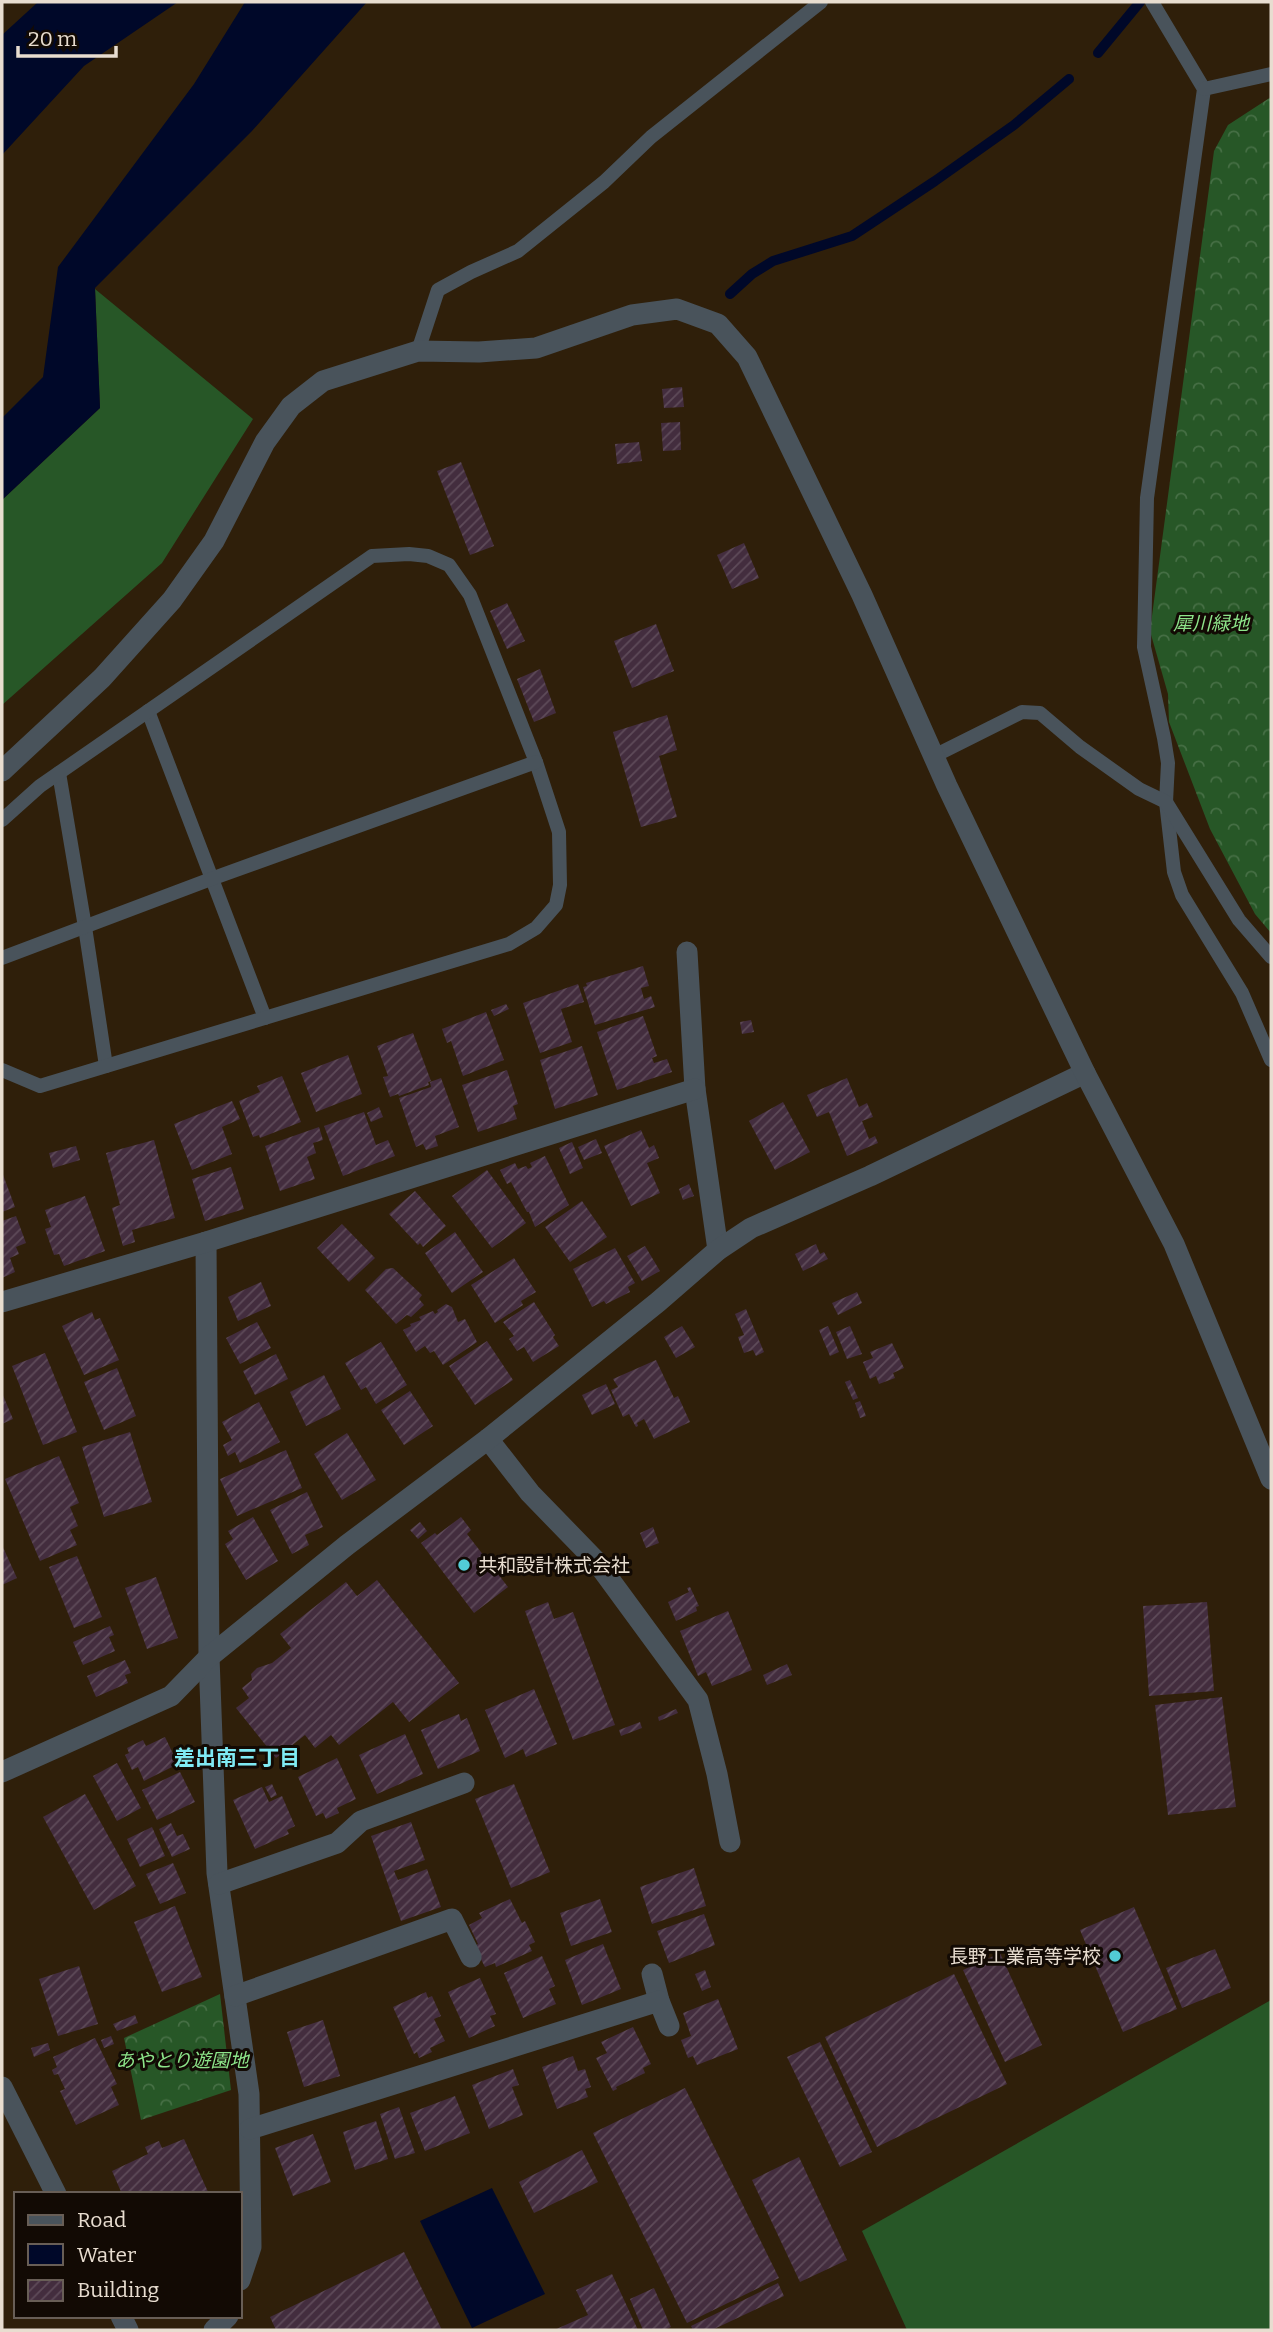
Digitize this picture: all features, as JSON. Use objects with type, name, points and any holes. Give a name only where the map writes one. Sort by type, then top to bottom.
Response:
[{"type":"street","points":[[2,771],[102,678],[172,600],[214,541],[265,442],[291,406],[323,381],[418,351],[479,352],[536,348],[632,315],[677,309],[718,324],[747,357],[862,595],[934,756],[1085,1073],[1174,1244],[1271,1479]]},
{"type":"street","points":[[687,952],[695,1089],[718,1250]]},
{"type":"street","points":[[2,1772],[171,1696],[209,1657],[347,1545],[488,1439],[718,1250],[751,1228],[870,1176],[1085,1073]]},
{"type":"street","points":[[2,1302],[206,1242],[695,1089]]},
{"type":"street","points":[[206,1242],[209,1657],[219,1884],[249,2094],[251,2247],[242,2274]]},
{"type":"street","points":[[488,1439],[530,1493],[596,1561],[698,1700],[718,1774],[730,1842]]},
{"type":"street","points":[[219,1884],[337,1843],[361,1821],[464,1783]]},
{"type":"street","points":[[235,1996],[452,1919],[471,1957]]},
{"type":"street","points":[[652,1974],[669,2026]]},
{"type":"street","points":[[250,2129],[659,2001]]},
{"type":"street","points":[[2,2087],[55,2192]]},
{"type":"lane","points":[[418,351],[438,290],[517,251],[604,182],[651,137],[821,2]]},
{"type":"lane","points":[[1153,3],[1204,89],[1147,498],[1144,647],[1168,763],[1166,802],[1174,872],[1182,895],[1242,993],[1271,1060]]},
{"type":"lane","points":[[1204,89],[1271,74]]},
{"type":"lane","points":[[2,820],[40,786],[372,556],[428,556],[449,565],[470,594],[536,762],[559,832],[560,885],[556,905],[536,928],[509,944],[40,1086],[2,1069]]},
{"type":"lane","points":[[148,711],[265,1018]]},
{"type":"lane","points":[[934,756],[1022,712],[1040,713],[1109,768],[1139,789],[1166,802],[1240,920],[1271,957]]},
{"type":"lane","points":[[2,958],[536,762]]},
{"type":"lane","points":[[59,773],[106,1066]]},
{"type":"green space","name":"犀川緑地","points":[[1271,97],[1271,933],[1255,914],[1210,829],[1169,722],[1168,694],[1150,631],[1214,151],[1228,125]]},
{"type":"green space","points":[[95,289],[253,419],[162,563],[2,705],[2,500],[100,408]]},
{"type":"green space","name":"あやとり遊園地","points":[[220,1994],[231,2090],[141,2120],[124,2038]]},
{"type":"green space","points":[[1271,2000],[1271,2330],[907,2330],[862,2231]]},
{"type":"water","points":[[38,2],[178,2],[84,66],[2,155],[2,35]]},
{"type":"water","points":[[245,2],[367,2],[251,132],[95,288],[100,408],[2,500],[2,418],[43,377],[58,267],[194,84]]},
{"type":"water","points":[[492,2188],[545,2294],[472,2328],[420,2221]]},
{"type":"building","points":[[682,387],[684,407],[664,408],[662,389]]},
{"type":"building","points":[[680,422],[681,450],[663,451],[661,423]]},
{"type":"building","points":[[639,442],[642,461],[617,464],[615,444]]},
{"type":"building","points":[[461,462],[494,546],[470,555],[437,471]]},
{"type":"building","points":[[744,543],[759,578],[732,589],[717,555]]},
{"type":"building","points":[[507,603],[525,641],[507,649],[490,611]]},
{"type":"building","points":[[656,624],[674,671],[632,688],[614,641]]},
{"type":"building","points":[[540,669],[556,713],[534,722],[517,679]]},
{"type":"building","points":[[667,715],[677,750],[659,756],[677,817],[641,827],[613,732]]},
{"type":"building","points":[[643,966],[649,986],[641,988],[644,999],[651,996],[655,1007],[595,1025],[583,987],[587,986],[586,983]]},
{"type":"building","points":[[578,984],[584,1002],[561,1009],[572,1042],[540,1053],[523,1003]]},
{"type":"building","points":[[506,1004],[509,1009],[494,1016],[491,1010]]},
{"type":"building","points":[[486,1012],[504,1060],[463,1076],[451,1041],[447,1043],[442,1029]]},
{"type":"building","points":[[643,1016],[657,1056],[652,1058],[654,1063],[667,1059],[672,1072],[617,1090],[597,1032]]},
{"type":"building","points":[[751,1020],[754,1032],[742,1034],[740,1022]]},
{"type":"building","points":[[413,1033],[431,1081],[428,1082],[429,1085],[390,1097],[383,1077],[388,1076],[377,1046]]},
{"type":"building","points":[[582,1046],[598,1095],[555,1109],[540,1060]]},
{"type":"building","points":[[348,1055],[362,1094],[316,1112],[301,1073]]},
{"type":"building","points":[[507,1070],[518,1104],[513,1106],[517,1119],[478,1132],[462,1085]]},
{"type":"building","points":[[282,1076],[301,1122],[260,1138],[259,1135],[253,1137],[239,1101],[260,1092],[257,1086]]},
{"type":"building","points":[[441,1078],[459,1127],[435,1136],[438,1146],[426,1150],[423,1144],[416,1147],[399,1098],[431,1087],[430,1082]]},
{"type":"building","points":[[847,1078],[859,1107],[867,1103],[873,1117],[862,1121],[869,1139],[875,1136],[878,1143],[847,1156],[829,1112],[817,1117],[807,1095]]},
{"type":"building","points":[[232,1101],[240,1119],[222,1127],[232,1154],[192,1170],[174,1124]]},
{"type":"building","points":[[783,1102],[810,1152],[775,1170],[749,1121]]},
{"type":"building","points":[[379,1107],[383,1117],[371,1122],[367,1113]]},
{"type":"building","points":[[364,1112],[376,1145],[388,1140],[395,1156],[343,1176],[324,1126]]},
{"type":"building","points":[[319,1127],[323,1140],[313,1143],[316,1153],[307,1157],[315,1179],[280,1191],[265,1146]]},
{"type":"building","points":[[641,1130],[649,1148],[654,1145],[659,1158],[647,1163],[660,1193],[631,1206],[604,1146]]},
{"type":"building","points":[[596,1139],[602,1153],[584,1160],[578,1147]]},
{"type":"building","points":[[154,1140],[175,1218],[132,1230],[135,1242],[123,1246],[112,1208],[120,1205],[106,1153]]},
{"type":"building","points":[[572,1142],[583,1168],[570,1174],[559,1148]]},
{"type":"building","points":[[76,1146],[80,1160],[53,1168],[49,1153]]},
{"type":"building","points":[[545,1156],[569,1205],[535,1227],[511,1182],[507,1184],[500,1170],[515,1163],[518,1169],[526,1166],[528,1169],[532,1167],[530,1163]]},
{"type":"building","points":[[231,1167],[244,1209],[205,1221],[192,1179]]},
{"type":"building","points":[[487,1170],[526,1223],[492,1248],[452,1196]]},
{"type":"building","points":[[2,1172],[15,1207],[2,1212]]},
{"type":"building","points":[[689,1184],[694,1196],[683,1200],[679,1189]]},
{"type":"building","points":[[415,1191],[446,1226],[423,1247],[389,1214]]},
{"type":"building","points":[[85,1196],[105,1251],[64,1266],[59,1254],[54,1255],[45,1229],[51,1227],[45,1210]]},
{"type":"building","points":[[582,1201],[607,1237],[570,1262],[545,1227]]},
{"type":"building","points":[[16,1216],[26,1243],[16,1247],[19,1254],[10,1258],[15,1272],[2,1278],[2,1221]]},
{"type":"building","points":[[342,1224],[375,1258],[349,1282],[317,1248]]},
{"type":"building","points":[[455,1232],[483,1272],[452,1293],[425,1253]]},
{"type":"building","points":[[816,1244],[820,1254],[824,1252],[828,1259],[803,1271],[795,1254]]},
{"type":"building","points":[[645,1246],[660,1271],[642,1281],[627,1256]]},
{"type":"building","points":[[615,1248],[635,1283],[628,1287],[630,1292],[606,1304],[604,1301],[592,1307],[573,1269]]},
{"type":"building","points":[[514,1258],[536,1292],[521,1301],[523,1305],[495,1323],[471,1285]]},
{"type":"building","points":[[393,1268],[422,1295],[419,1299],[424,1305],[411,1317],[407,1315],[396,1324],[365,1290],[386,1269]]},
{"type":"building","points":[[261,1282],[271,1306],[238,1321],[228,1297]]},
{"type":"building","points":[[857,1292],[862,1303],[838,1315],[832,1303]]},
{"type":"building","points":[[534,1302],[559,1346],[533,1362],[524,1347],[517,1351],[509,1339],[514,1336],[503,1322]]},
{"type":"building","points":[[446,1304],[452,1307],[458,1322],[465,1319],[477,1342],[443,1365],[434,1351],[430,1353],[425,1346],[416,1352],[403,1330],[421,1320],[419,1317],[433,1311],[435,1314]]},
{"type":"building","points":[[746,1309],[764,1352],[756,1356],[753,1350],[744,1353],[738,1337],[744,1335],[735,1314]]},
{"type":"building","points":[[92,1312],[95,1320],[100,1318],[119,1360],[84,1375],[62,1326]]},
{"type":"building","points":[[257,1322],[271,1348],[240,1364],[226,1338]]},
{"type":"building","points":[[682,1326],[695,1347],[676,1358],[664,1337]]},
{"type":"building","points":[[828,1326],[839,1352],[830,1356],[819,1330]]},
{"type":"building","points":[[850,1326],[862,1354],[847,1359],[836,1332]]},
{"type":"building","points":[[487,1341],[513,1380],[475,1405],[449,1366]]},
{"type":"building","points":[[381,1342],[407,1385],[376,1404],[366,1387],[361,1390],[345,1363]]},
{"type":"building","points":[[892,1343],[904,1368],[893,1373],[895,1378],[879,1384],[876,1376],[870,1379],[863,1362],[873,1358],[870,1352]]},
{"type":"building","points":[[45,1353],[77,1432],[43,1445],[12,1366]]},
{"type":"building","points":[[276,1354],[288,1379],[255,1395],[243,1371]]},
{"type":"building","points":[[656,1360],[674,1398],[678,1396],[690,1422],[654,1439],[644,1419],[637,1423],[636,1427],[629,1414],[623,1417],[611,1390],[618,1387],[613,1379]]},
{"type":"building","points":[[117,1368],[136,1416],[104,1430],[84,1382]]},
{"type":"building","points":[[324,1375],[341,1409],[306,1426],[290,1392]]},
{"type":"building","points":[[850,1380],[858,1398],[853,1400],[845,1382]]},
{"type":"building","points":[[606,1384],[615,1404],[592,1415],[582,1395]]},
{"type":"building","points":[[410,1391],[433,1426],[404,1445],[381,1410]]},
{"type":"building","points":[[2,1393],[13,1419],[2,1424]]},
{"type":"building","points":[[860,1401],[866,1416],[860,1418],[855,1403]]},
{"type":"building","points":[[259,1402],[280,1442],[240,1463],[235,1452],[228,1456],[223,1445],[232,1440],[222,1422]]},
{"type":"building","points":[[130,1432],[152,1502],[104,1517],[82,1447]]},
{"type":"building","points":[[347,1433],[376,1480],[342,1500],[314,1454]]},
{"type":"building","points":[[286,1450],[302,1488],[237,1516],[220,1479]]},
{"type":"building","points":[[59,1456],[79,1503],[70,1507],[78,1526],[70,1530],[77,1545],[40,1561],[5,1479]]},
{"type":"building","points":[[307,1492],[323,1527],[305,1535],[309,1545],[292,1554],[270,1510]]},
{"type":"building","points":[[253,1517],[278,1561],[246,1580],[225,1544],[233,1539],[228,1531]]},
{"type":"building","name":"共和設計株式会社","points":[[461,1517],[471,1530],[467,1534],[508,1587],[474,1613],[421,1543]]},
{"type":"building","points":[[420,1522],[427,1531],[418,1539],[410,1530]]},
{"type":"building","points":[[653,1527],[659,1543],[646,1548],[640,1533]]},
{"type":"building","points":[[2,1545],[17,1578],[2,1585]]},
{"type":"building","points":[[77,1556],[102,1617],[74,1628],[49,1567]]},
{"type":"building","points":[[156,1577],[178,1638],[147,1649],[125,1588]]},
{"type":"building","points":[[377,1580],[459,1683],[409,1722],[393,1702],[339,1745],[331,1735],[315,1748],[305,1735],[276,1758],[236,1708],[249,1698],[242,1688],[252,1680],[251,1674],[257,1668],[272,1663],[291,1648],[280,1634],[346,1582],[357,1596]]},
{"type":"building","points":[[690,1587],[699,1606],[696,1607],[697,1611],[676,1621],[668,1602],[689,1592],[687,1588]]},
{"type":"building","points":[[548,1602],[554,1619],[573,1612],[615,1725],[573,1740],[525,1611]]},
{"type":"building","points":[[1207,1602],[1214,1691],[1149,1696],[1143,1606]]},
{"type":"building","points":[[728,1611],[752,1670],[712,1686],[706,1672],[698,1676],[680,1631]]},
{"type":"building","points":[[110,1626],[114,1635],[109,1637],[115,1651],[83,1665],[73,1642]]},
{"type":"building","points":[[125,1660],[131,1673],[125,1675],[128,1683],[96,1697],[87,1676]]},
{"type":"building","points":[[787,1664],[792,1675],[767,1685],[763,1675]]},
{"type":"building","points":[[534,1689],[557,1744],[526,1757],[523,1749],[505,1758],[485,1710]]},
{"type":"building","points":[[1222,1697],[1236,1807],[1168,1815],[1155,1705]]},
{"type":"building","points":[[676,1709],[678,1713],[659,1721],[658,1717]]},
{"type":"building","points":[[459,1714],[461,1721],[467,1718],[480,1751],[438,1769],[421,1730]]},
{"type":"building","points":[[640,1722],[642,1728],[621,1736],[619,1730]]},
{"type":"building","points":[[405,1734],[423,1774],[377,1794],[359,1755]]},
{"type":"building","points":[[165,1737],[178,1764],[144,1781],[138,1767],[132,1770],[125,1755],[129,1753],[127,1748],[143,1740],[146,1746]]},
{"type":"building","points":[[337,1758],[356,1799],[337,1808],[339,1813],[326,1819],[323,1813],[316,1816],[298,1777]]},
{"type":"building","points":[[117,1763],[141,1808],[117,1821],[93,1776]]},
{"type":"building","points":[[180,1772],[195,1802],[157,1820],[142,1790]]},
{"type":"building","points":[[272,1784],[277,1795],[271,1798],[265,1787]]},
{"type":"building","points":[[514,1784],[550,1872],[511,1888],[475,1799]]},
{"type":"building","points":[[262,1787],[269,1802],[282,1796],[295,1826],[287,1830],[289,1834],[255,1849],[233,1800]]},
{"type":"building","points":[[85,1794],[136,1886],[94,1910],[43,1817]]},
{"type":"building","points":[[411,1822],[425,1860],[394,1871],[398,1880],[427,1869],[441,1907],[401,1921],[371,1836]]},
{"type":"building","points":[[171,1823],[177,1836],[183,1834],[190,1849],[172,1857],[159,1829]]},
{"type":"building","points":[[152,1827],[165,1856],[140,1867],[127,1839]]},
{"type":"building","points":[[173,1863],[186,1893],[160,1904],[146,1874]]},
{"type":"building","points":[[694,1868],[706,1906],[652,1924],[640,1887]]},
{"type":"building","points":[[510,1899],[535,1942],[529,1945],[532,1951],[496,1967],[495,1963],[485,1967],[474,1946],[478,1944],[469,1925],[482,1918],[479,1913]]},
{"type":"building","points":[[600,1899],[612,1932],[571,1946],[560,1913]]},
{"type":"building","points":[[175,1906],[202,1977],[162,1992],[134,1922]]},
{"type":"building","points":[[1134,1907],[1177,2009],[1123,2032],[1080,1930]]},
{"type":"building","points":[[704,1914],[715,1945],[669,1963],[657,1931]]},
{"type":"building","points":[[603,1944],[621,1989],[582,2005],[565,1960]]},
{"type":"building","points":[[1215,1949],[1231,1988],[1182,2008],[1166,1968]]},
{"type":"building","points":[[1000,1953],[1042,2045],[1005,2062],[963,1970]]},
{"type":"building","points":[[542,1956],[555,1986],[549,1989],[556,2004],[523,2018],[504,1973]]},
{"type":"building","points":[[79,1966],[98,2024],[58,2036],[39,1979]]},
{"type":"building","points":[[705,1970],[711,1987],[702,1991],[695,1974]]},
{"type":"building","points":[[954,1974],[1007,2084],[877,2147],[825,2037]]},
{"type":"building","points":[[480,1978],[496,2014],[490,2016],[495,2026],[469,2038],[448,1992]]},
{"type":"building","points":[[426,1992],[428,1998],[432,1996],[441,2016],[434,2019],[445,2041],[430,2048],[432,2052],[419,2058],[417,2052],[414,2054],[393,2007]]},
{"type":"building","points":[[718,1999],[738,2049],[697,2065],[693,2056],[688,2058],[681,2040],[691,2036],[683,2013]]},
{"type":"building","points":[[135,2015],[138,2023],[117,2031],[113,2024]]},
{"type":"building","points":[[323,2020],[340,2076],[304,2087],[287,2032]]},
{"type":"building","points":[[633,2027],[651,2064],[643,2068],[645,2073],[613,2091],[596,2058],[607,2053],[601,2042]]},
{"type":"building","points":[[111,2036],[114,2044],[104,2048],[101,2040]]},
{"type":"building","points":[[95,2038],[117,2084],[111,2087],[119,2105],[76,2125],[60,2091],[65,2089],[58,2074],[54,2075],[52,2070],[57,2067],[53,2057]]},
{"type":"building","points":[[820,2042],[872,2152],[840,2167],[787,2057]]},
{"type":"building","points":[[48,2043],[50,2050],[34,2057],[31,2048]]},
{"type":"building","points":[[573,2056],[578,2071],[585,2069],[591,2087],[585,2089],[588,2097],[557,2109],[542,2067]]},
{"type":"building","points":[[513,2069],[519,2085],[512,2087],[523,2115],[489,2129],[472,2085]]},
{"type":"building","points":[[685,2088],[779,2278],[687,2323],[593,2133]]},
{"type":"building","points":[[455,2096],[470,2133],[425,2151],[410,2113]]},
{"type":"building","points":[[399,2107],[415,2153],[395,2159],[380,2114]]},
{"type":"building","points":[[376,2121],[388,2159],[355,2170],[343,2132]]},
{"type":"building","points":[[313,2134],[331,2182],[293,2196],[275,2148]]},
{"type":"building","points":[[184,2139],[208,2192],[121,2192],[112,2171],[148,2154],[145,2147],[159,2141],[162,2148]]},
{"type":"building","points":[[582,2150],[598,2182],[534,2213],[519,2182]]},
{"type":"building","points":[[799,2157],[847,2260],[800,2282],[752,2180]]},
{"type":"building","points":[[404,2252],[442,2330],[276,2330],[270,2317]]},
{"type":"building","points":[[612,2274],[638,2330],[554,2330],[588,2315],[576,2290]]},
{"type":"building","points":[[778,2283],[784,2296],[712,2330],[693,2330],[691,2326]]},
{"type":"building","points":[[654,2288],[671,2327],[664,2330],[643,2330],[630,2299]]},
{"type":"waterway","points":[[1098,53],[1140,2]]},
{"type":"waterway","points":[[730,294],[752,274],[773,261],[852,236],[1014,125],[1069,79]]},
{"type":"place","name":"共和設計株式会社","points":[[464,1565]]},
{"type":"place","name":"長野工業高等学校","points":[[1115,1956]]},
{"type":"district","name":"差出南三丁目","points":[[237,1758]]}]
